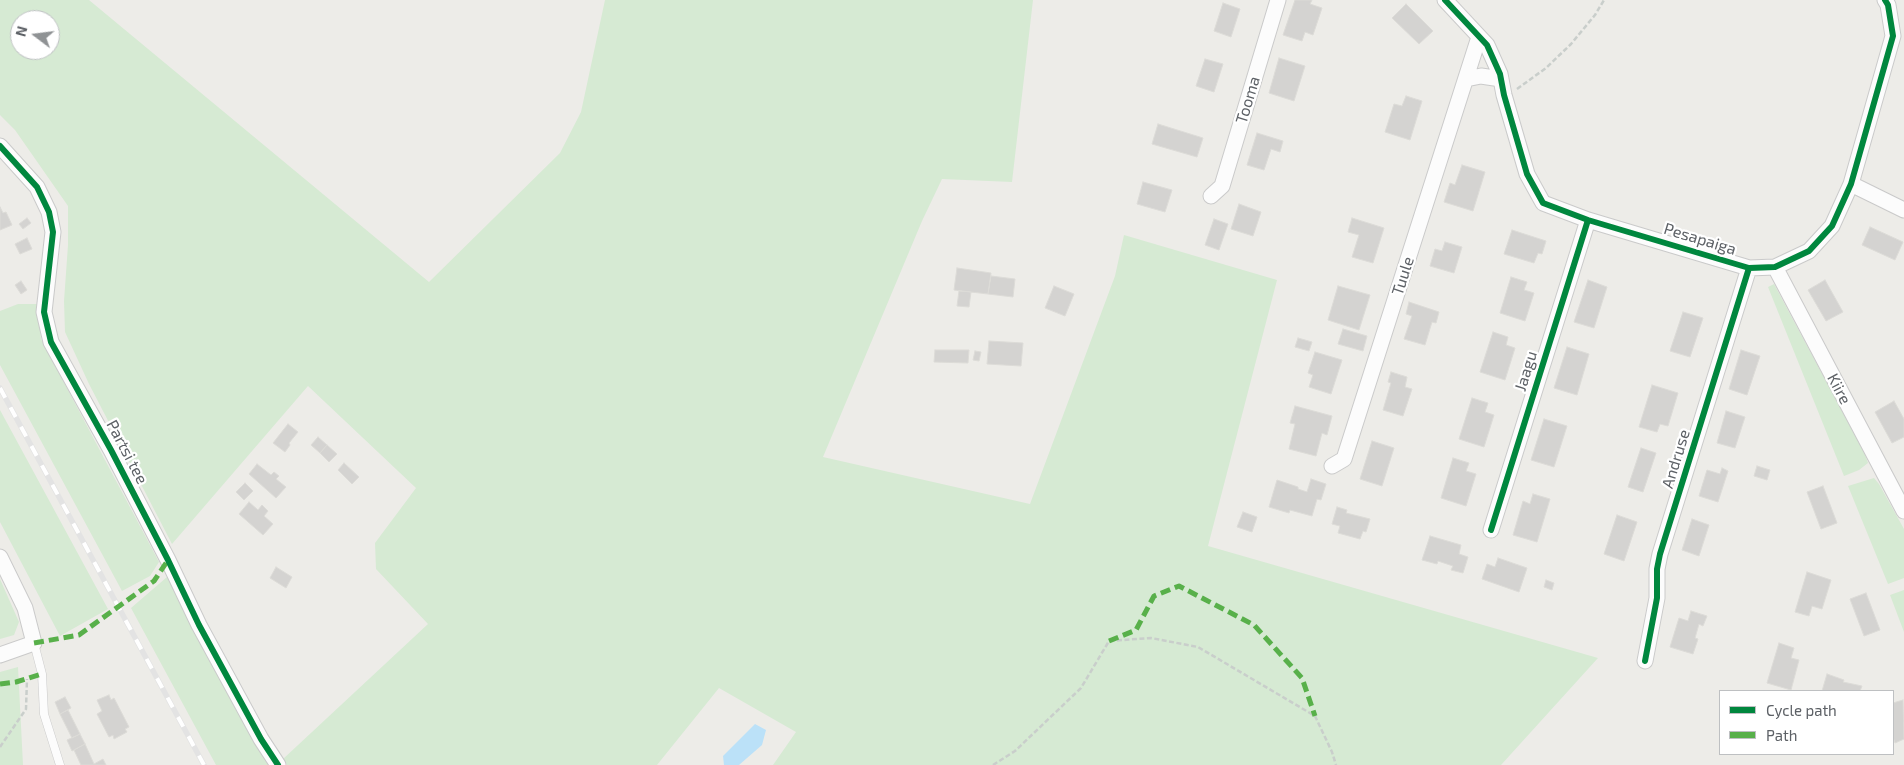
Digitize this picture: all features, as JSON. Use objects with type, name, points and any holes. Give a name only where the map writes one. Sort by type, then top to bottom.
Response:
[{"type":"street","name":"Tooma","points":[[1211,196],[1222,186],[1278,0]]},
{"type":"street","name":"Pesapaiga","points":[[1445,0],[1487,45],[1501,79],[1504,96],[1527,174],[1543,203],[1588,220],[1749,268],[1775,267],[1809,251],[1832,226],[1851,184],[1893,36],[1888,5],[1885,0]]},
{"type":"street","name":"Tuule","points":[[1332,466],[1344,459],[1479,37]]},
{"type":"street","points":[[1466,79],[1481,76],[1501,79]]},
{"type":"street","name":"Partsi tee","points":[[0,146],[37,187],[49,212],[53,232],[44,312],[51,342],[111,450],[208,642],[261,739],[278,765]]},
{"type":"street","points":[[1851,184],[1904,210]]},
{"type":"street","name":"Jaagu","points":[[1491,530],[1588,220]]},
{"type":"street","name":"Kiire","points":[[1775,267],[1904,511]]},
{"type":"street","name":"Andruse","points":[[1645,661],[1656,598],[1657,569],[1660,554],[1749,268]]},
{"type":"street","points":[[0,557],[24,608],[34,643],[0,654]]},
{"type":"lane","points":[[34,643],[42,674],[44,714],[60,765]]},
{"type":"path","points":[[1504,96],[1525,84],[1559,56],[1595,16],[1604,0]]},
{"type":"path","points":[[993,765],[1015,751],[1081,688],[1109,642],[1151,638],[1198,647],[1316,716],[1336,765]]},
{"type":"path","points":[[0,747],[26,709],[28,678]]},
{"type":"green space","points":[[0,0],[89,0],[429,282],[560,153],[581,112],[605,0],[1033,0],[1012,182],[942,179],[922,221],[823,457],[1030,504],[1115,276],[1124,235],[1277,280],[1208,546],[1598,658],[1501,765],[773,765],[796,732],[719,688],[657,765],[287,765],[283,759],[428,624],[376,569],[375,543],[416,488],[308,386],[172,544],[89,384],[65,332],[64,301],[68,245],[68,206],[15,130],[0,115]]},
{"type":"green space","points":[[1774,284],[1865,454],[1868,463],[1859,470],[1844,476],[1768,287]]},
{"type":"green space","points":[[18,304],[38,304],[41,339],[159,562],[150,576],[122,591],[0,365],[0,311]]},
{"type":"green space","points":[[0,410],[108,609],[60,636],[0,522]]},
{"type":"green space","points":[[1874,478],[1904,529],[1904,578],[1888,584],[1848,486]]},
{"type":"green space","points":[[167,577],[272,765],[216,765],[131,608]]},
{"type":"green space","points":[[0,579],[19,622],[14,635],[0,639]]},
{"type":"green space","points":[[1904,590],[1904,632],[1890,595]]},
{"type":"green space","points":[[18,667],[23,765],[0,765],[0,672]]},
{"type":"water","points":[[755,724],[766,730],[762,745],[739,765],[724,765],[723,756]]},
{"type":"building","points":[[1295,0],[1312,0],[1310,4],[1322,8],[1313,35],[1305,32],[1302,41],[1283,35]]},
{"type":"building","points":[[1223,3],[1240,9],[1231,37],[1214,31]]},
{"type":"building","points":[[1406,4],[1433,31],[1419,44],[1392,18]]},
{"type":"building","points":[[1279,58],[1305,66],[1294,101],[1269,93]]},
{"type":"building","points":[[1205,59],[1223,64],[1214,92],[1196,86]]},
{"type":"building","points":[[1406,96],[1422,101],[1410,140],[1385,132],[1394,104],[1402,106]]},
{"type":"building","points":[[1158,124],[1203,138],[1197,157],[1152,144]]},
{"type":"building","points":[[1257,133],[1283,141],[1280,152],[1271,149],[1264,170],[1247,165]]},
{"type":"building","points":[[1462,165],[1485,172],[1473,211],[1444,202],[1450,183],[1455,185]]},
{"type":"building","points":[[1143,182],[1172,190],[1165,212],[1137,204]]},
{"type":"building","points":[[1239,204],[1261,212],[1253,236],[1231,229]]},
{"type":"building","points":[[0,207],[3,213],[6,212],[12,225],[0,230]]},
{"type":"building","points":[[27,218],[31,223],[23,229],[19,224]]},
{"type":"building","points":[[1352,218],[1384,228],[1373,263],[1352,257],[1359,235],[1348,232]]},
{"type":"building","points":[[1214,219],[1228,224],[1219,250],[1205,245]]},
{"type":"building","points":[[1870,227],[1903,242],[1895,260],[1862,245]]},
{"type":"building","points":[[1512,230],[1546,241],[1542,254],[1538,253],[1534,263],[1504,254]]},
{"type":"building","points":[[27,238],[32,249],[20,254],[15,244]]},
{"type":"building","points":[[1445,242],[1462,247],[1454,273],[1430,266],[1435,249],[1442,251]]},
{"type":"building","points":[[957,268],[991,273],[988,294],[954,290]]},
{"type":"building","points":[[991,276],[1015,279],[1013,297],[988,294]]},
{"type":"building","points":[[1511,277],[1527,282],[1524,290],[1534,293],[1525,321],[1500,313]]},
{"type":"building","points":[[1588,280],[1607,287],[1594,328],[1574,322]]},
{"type":"building","points":[[1825,280],[1843,312],[1826,321],[1808,290]]},
{"type":"building","points":[[21,281],[27,290],[21,294],[15,285]]},
{"type":"building","points":[[1054,286],[1074,294],[1065,316],[1045,308]]},
{"type":"building","points":[[1338,286],[1370,295],[1359,330],[1328,320]]},
{"type":"building","points":[[959,291],[971,292],[969,307],[957,306]]},
{"type":"building","points":[[1409,302],[1439,312],[1436,323],[1432,322],[1425,345],[1404,339],[1412,316],[1406,314]]},
{"type":"building","points":[[1683,312],[1703,318],[1690,357],[1670,351]]},
{"type":"building","points":[[1343,329],[1367,336],[1363,351],[1338,344]]},
{"type":"building","points":[[1493,332],[1508,337],[1506,345],[1515,348],[1505,380],[1480,372]]},
{"type":"building","points":[[1298,338],[1312,342],[1309,351],[1295,347]]},
{"type":"building","points":[[989,341],[1023,343],[1021,366],[987,364]]},
{"type":"building","points":[[1567,347],[1589,354],[1577,395],[1554,388]]},
{"type":"building","points":[[935,350],[969,350],[968,363],[934,362]]},
{"type":"building","points":[[1741,350],[1760,356],[1747,395],[1729,389]]},
{"type":"building","points":[[975,351],[981,352],[979,361],[973,360]]},
{"type":"building","points":[[1315,352],[1342,360],[1331,394],[1309,387],[1313,375],[1308,373]]},
{"type":"building","points":[[1391,372],[1407,377],[1405,387],[1412,389],[1403,416],[1383,410],[1391,383],[1388,382]]},
{"type":"building","points":[[1652,385],[1678,393],[1668,426],[1660,424],[1657,432],[1639,427]]},
{"type":"building","points":[[1472,398],[1488,403],[1485,412],[1494,415],[1484,447],[1459,439]]},
{"type":"building","points":[[1894,401],[1904,419],[1904,437],[1892,443],[1875,412]]},
{"type":"building","points":[[1295,406],[1332,416],[1327,435],[1322,433],[1316,456],[1289,449],[1295,424],[1290,423]]},
{"type":"building","points":[[1726,411],[1745,417],[1735,448],[1717,443]]},
{"type":"building","points":[[1544,419],[1567,426],[1554,467],[1531,460]]},
{"type":"building","points":[[288,424],[298,432],[289,443],[290,445],[285,452],[273,443]]},
{"type":"building","points":[[318,437],[327,445],[320,453],[311,445]]},
{"type":"building","points":[[1372,441],[1394,448],[1382,486],[1360,479]]},
{"type":"building","points":[[327,445],[337,454],[329,462],[320,453]]},
{"type":"building","points":[[1641,448],[1656,453],[1643,492],[1628,487]]},
{"type":"building","points":[[1453,458],[1469,463],[1466,471],[1476,474],[1466,506],[1441,498]]},
{"type":"building","points":[[344,463],[359,477],[352,484],[338,470]]},
{"type":"building","points":[[257,464],[271,475],[274,472],[279,476],[276,479],[286,487],[276,498],[249,474]]},
{"type":"building","points":[[1757,466],[1770,470],[1767,480],[1754,476]]},
{"type":"building","points":[[1722,468],[1728,471],[1718,502],[1699,496],[1707,470],[1720,474]]},
{"type":"building","points":[[1311,479],[1326,484],[1321,500],[1317,499],[1312,516],[1290,510],[1289,513],[1269,507],[1277,480],[1307,492]]},
{"type":"building","points":[[245,483],[253,491],[244,500],[236,492]]},
{"type":"building","points":[[1823,486],[1837,523],[1821,529],[1807,492]]},
{"type":"building","points":[[1533,494],[1550,499],[1537,542],[1513,535],[1523,501],[1530,504]]},
{"type":"building","points":[[249,502],[258,510],[262,505],[268,511],[264,516],[273,524],[263,535],[239,514]]},
{"type":"building","points":[[1337,507],[1347,510],[1346,513],[1370,519],[1366,532],[1363,531],[1360,539],[1338,533],[1340,526],[1332,524]]},
{"type":"building","points":[[1243,512],[1257,517],[1252,532],[1237,527]]},
{"type":"building","points":[[1617,515],[1637,522],[1624,561],[1604,554]]},
{"type":"building","points":[[1692,519],[1709,525],[1699,556],[1682,550]]},
{"type":"building","points":[[1430,536],[1461,545],[1459,554],[1468,557],[1463,573],[1451,570],[1453,566],[1438,561],[1437,564],[1422,560]]},
{"type":"building","points":[[1498,558],[1527,568],[1519,592],[1482,579],[1487,564],[1495,567]]},
{"type":"building","points":[[276,567],[292,577],[286,588],[270,578]]},
{"type":"building","points":[[1807,572],[1831,580],[1822,609],[1812,606],[1809,616],[1795,612]]},
{"type":"building","points":[[1546,580],[1554,583],[1552,590],[1544,587]]},
{"type":"building","points":[[1866,593],[1880,630],[1864,636],[1850,599]]},
{"type":"building","points":[[1691,611],[1707,616],[1703,626],[1699,624],[1695,638],[1698,639],[1693,654],[1670,647],[1679,618],[1688,621]]},
{"type":"building","points":[[1779,643],[1794,648],[1791,658],[1799,660],[1791,690],[1767,683]]},
{"type":"building","points":[[1827,674],[1844,680],[1843,682],[1862,686],[1860,690],[1822,690]]},
{"type":"building","points":[[109,695],[111,700],[114,698],[129,727],[125,729],[127,732],[114,739],[113,735],[109,737],[97,714],[102,711],[97,700]]},
{"type":"building","points":[[65,697],[71,708],[60,714],[55,702]]},
{"type":"building","points":[[1903,700],[1904,739],[1895,743],[1894,740],[1894,703]]},
{"type":"building","points":[[68,710],[80,734],[72,738],[60,714]]},
{"type":"building","points":[[80,734],[85,744],[72,751],[67,740]]},
{"type":"building","points":[[85,744],[94,764],[103,759],[106,765],[81,765],[74,750]]},
{"type":"railway","points":[[0,388],[204,765]]},
{"type":"marked path","points":[[34,643],[79,635],[154,581],[168,560]]},
{"type":"marked path","points":[[1109,641],[1136,630],[1154,596],[1179,586],[1254,625],[1302,678],[1315,716]]},
{"type":"marked path","points":[[0,684],[16,682],[42,674]]},
{"type":"cycle path","points":[[1445,0],[1487,45],[1500,74],[1504,95],[1527,174],[1543,203],[1588,220],[1749,268],[1775,267],[1809,251],[1832,226],[1851,184],[1893,36],[1888,5],[1885,0]]},
{"type":"cycle path","points":[[0,146],[37,187],[49,212],[53,232],[44,312],[51,342],[111,450],[168,560],[199,625],[261,739],[278,765]]},
{"type":"cycle path","points":[[1491,530],[1588,220]]},
{"type":"cycle path","points":[[1645,661],[1657,598],[1657,569],[1660,554],[1749,268]]}]
